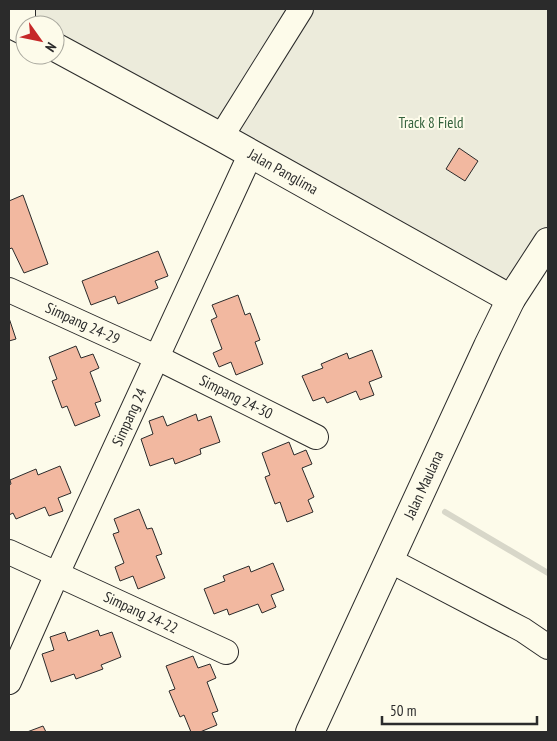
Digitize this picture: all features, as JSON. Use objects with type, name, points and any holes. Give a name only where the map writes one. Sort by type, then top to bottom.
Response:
[{"type":"main road","name":"Jalan Panglima","points":[[65,52],[251,153],[511,299]]},
{"type":"main road","name":"Jalan Maulana","points":[[310,732],[488,346],[511,299],[548,242]]},
{"type":"street","points":[[221,137],[301,9]]},
{"type":"street","name":"Simpang 24","points":[[9,682],[156,357],[251,153]]},
{"type":"street","name":"Simpang 24-29","points":[[9,290],[156,357]]},
{"type":"street","name":"Simpang 24-30","points":[[156,357],[316,437]]},
{"type":"street","name":"Simpang 24-22","points":[[9,552],[226,652]]},
{"type":"street","points":[[388,560],[523,630],[548,646]]},
{"type":"green space","name":"Track 8 Field","points":[[23,9],[548,9],[548,242],[511,299],[65,53],[65,15],[24,15]]},
{"type":"building","points":[[459,148],[478,161],[465,181],[446,169]]},
{"type":"building","points":[[23,195],[48,264],[24,273],[12,248],[9,249],[9,201]]},
{"type":"building","points":[[158,251],[168,276],[155,281],[158,288],[118,304],[115,296],[91,305],[82,281]]},
{"type":"building","points":[[238,295],[245,315],[250,313],[260,340],[255,342],[263,364],[236,375],[231,362],[219,367],[213,353],[222,349],[211,320],[217,317],[212,305]]},
{"type":"building","points":[[9,318],[16,339],[9,341]]},
{"type":"building","points":[[76,346],[81,358],[93,354],[99,368],[90,372],[101,401],[95,403],[100,416],[75,426],[67,406],[62,408],[52,381],[57,379],[49,357]]},
{"type":"building","points":[[372,350],[382,377],[369,382],[374,395],[360,400],[356,391],[327,403],[324,397],[313,401],[302,376],[323,368],[321,364],[347,353],[349,359]]},
{"type":"building","points":[[196,414],[198,421],[211,416],[220,442],[200,449],[201,454],[175,464],[173,458],[150,466],[141,439],[153,434],[149,421],[163,416],[167,426]]},
{"type":"building","points":[[289,442],[294,455],[306,450],[312,464],[302,468],[314,497],[308,500],[313,512],[287,522],[280,502],[275,504],[265,477],[270,475],[262,453]]},
{"type":"building","points":[[60,466],[71,493],[58,498],[63,511],[49,516],[45,507],[16,519],[13,513],[9,515],[10,480],[36,469],[38,475]]},
{"type":"building","points":[[139,509],[147,529],[152,528],[162,554],[156,556],[165,578],[138,589],[133,576],[120,581],[115,567],[124,563],[113,534],[119,532],[114,519]]},
{"type":"building","points":[[273,563],[284,590],[271,595],[276,607],[262,613],[258,604],[229,615],[227,609],[214,614],[204,589],[225,581],[223,576],[249,566],[251,572]]},
{"type":"building","points":[[98,630],[100,636],[112,632],[121,657],[101,665],[103,669],[76,679],[74,674],[51,682],[42,654],[54,650],[50,637],[65,632],[68,641]]},
{"type":"building","points":[[193,656],[198,668],[210,664],[216,678],[207,682],[218,711],[212,713],[217,725],[200,732],[191,732],[184,715],[180,717],[169,691],[175,689],[166,666]]},
{"type":"building","points":[[43,726],[46,732],[27,732]]},
{"type":"waterway","points":[[445,512],[548,573]]}]
